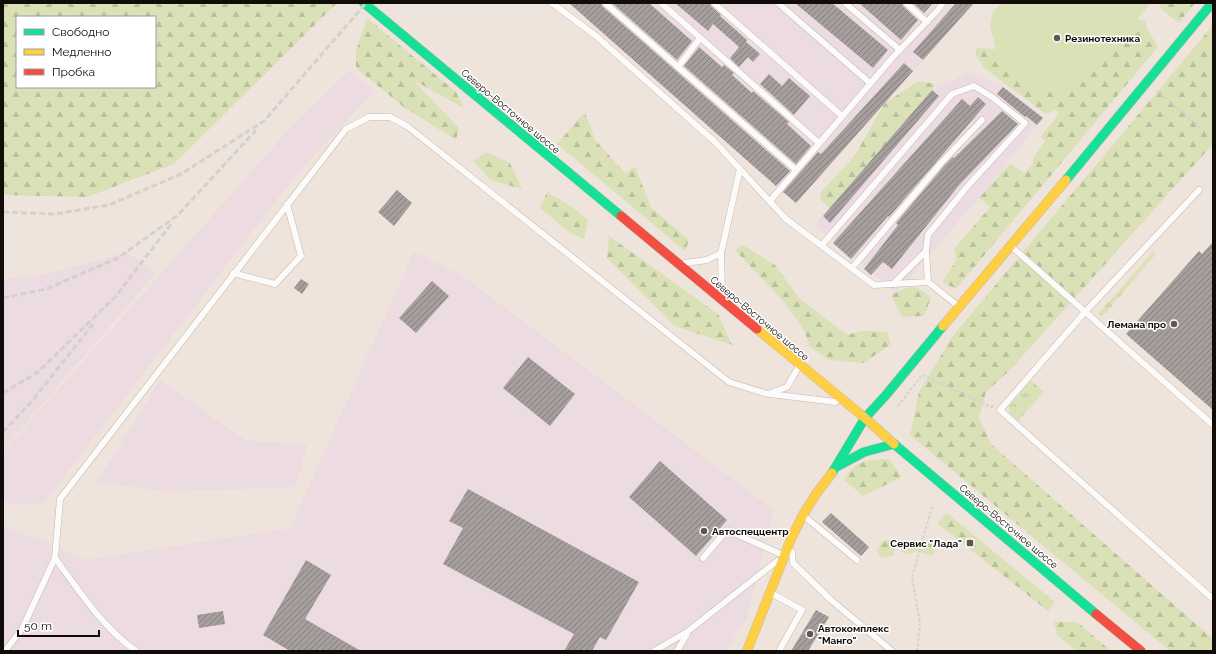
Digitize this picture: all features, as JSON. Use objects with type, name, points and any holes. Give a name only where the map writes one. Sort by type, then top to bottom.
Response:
[{"type":"main road","name":"Северо-Восточное шоссе","points":[[364,3],[845,403],[865,418],[1141,651]]},
{"type":"main road","points":[[749,650],[784,555],[803,515],[816,494],[836,468],[865,418],[886,395],[958,306],[1011,246],[1212,3]]},
{"type":"main road","points":[[836,468],[864,451],[879,446],[894,444]]},
{"type":"lane","points":[[552,3],[596,36],[715,142],[786,219],[874,285],[928,282],[958,306]]},
{"type":"lane","points":[[605,3],[796,170]]},
{"type":"lane","points":[[661,3],[819,143]]},
{"type":"lane","points":[[714,3],[842,116]]},
{"type":"lane","points":[[778,3],[870,83]]},
{"type":"lane","points":[[845,3],[900,50]]},
{"type":"lane","points":[[906,3],[927,22]]},
{"type":"lane","points":[[770,201],[870,83],[943,3]]},
{"type":"lane","points":[[678,67],[700,38]]},
{"type":"lane","points":[[822,245],[952,94],[974,86],[992,97],[1025,123],[966,188],[928,235],[926,251],[928,282]]},
{"type":"lane","points":[[5,651],[22,629],[55,558],[60,499],[346,129],[369,117],[390,117],[407,126],[729,382],[768,394],[845,403]]},
{"type":"lane","points":[[852,268],[941,164],[982,120]]},
{"type":"lane","points":[[723,301],[721,253],[740,169]]},
{"type":"lane","points":[[1199,190],[1085,312],[1000,410],[1213,599]]},
{"type":"lane","points":[[233,274],[275,284],[301,256],[287,204]]},
{"type":"lane","points":[[1011,246],[1213,425]]},
{"type":"lane","points":[[893,284],[926,251]]},
{"type":"lane","points":[[678,263],[707,260],[721,253]]},
{"type":"lane","points":[[768,394],[787,387],[799,364]]},
{"type":"lane","points":[[803,515],[857,560]]},
{"type":"lane","points":[[654,651],[687,632],[784,555],[727,530],[703,558]]},
{"type":"lane","points":[[791,539],[793,563],[831,600],[892,651]]},
{"type":"lane","points":[[55,558],[86,601],[122,641],[136,651]]},
{"type":"lane","points":[[770,593],[802,610],[779,651]]},
{"type":"lane","points":[[677,651],[687,632]]},
{"type":"path","points":[[1146,82],[1213,138]]},
{"type":"path","points":[[898,406],[922,375],[991,407],[996,402]]},
{"type":"path","points":[[917,651],[920,624],[912,577],[932,507]]},
{"type":"shaded area","points":[[569,3],[974,3],[796,203]]},
{"type":"shaded area","points":[[350,70],[374,92],[295,176],[44,503],[14,505],[3,501],[3,452],[288,130]]},
{"type":"shaded area","points":[[970,72],[1003,87],[1043,118],[979,198],[896,293],[815,225],[932,90]]},
{"type":"shaded area","points":[[127,252],[156,273],[3,449],[3,279],[47,274]]},
{"type":"shaded area","points":[[414,252],[464,277],[774,510],[747,618],[726,651],[3,651],[3,525],[86,560],[290,528]]},
{"type":"shaded area","points":[[160,380],[245,440],[307,445],[296,487],[168,492],[97,482]]},
{"type":"green space","points":[[3,3],[336,4],[174,164],[87,197],[3,195]]},
{"type":"green space","name":"Резинотехника","points":[[1001,3],[1151,3],[1078,87],[1065,92],[1048,91],[1027,85],[1003,63],[996,49],[990,26],[993,12]]},
{"type":"green space","points":[[1160,3],[1195,3],[1179,23],[1161,9]]},
{"type":"green space","points":[[367,18],[456,92],[464,108],[413,80],[459,128],[456,140],[405,108],[356,68],[356,51]]},
{"type":"green space","points":[[1137,19],[1147,21],[1146,27],[1158,47],[956,289],[942,282],[956,261],[955,248],[990,207],[979,198],[1010,164],[1024,173],[1033,164],[1033,158],[1045,142],[1041,136],[1058,115],[1056,109],[1046,114],[984,68],[976,55],[976,48],[996,49],[1003,63],[1078,87]]},
{"type":"green space","points":[[1213,25],[1213,144],[1010,370],[986,392],[979,418],[991,444],[1213,639],[1213,651],[1170,651],[910,435],[919,392],[952,337]]},
{"type":"green space","points":[[918,81],[935,84],[932,90],[830,208],[820,199],[821,192],[854,157],[884,104]]},
{"type":"green space","points":[[585,112],[595,140],[625,173],[635,167],[651,207],[689,240],[685,251],[557,144]]},
{"type":"green space","points":[[487,152],[510,163],[522,189],[491,180],[473,161]]},
{"type":"green space","points":[[547,192],[572,207],[588,220],[584,239],[569,232],[540,208]]},
{"type":"green space","points":[[609,236],[718,314],[732,345],[675,326],[607,258]]},
{"type":"green space","points":[[743,245],[775,265],[800,299],[847,335],[861,331],[887,332],[891,344],[864,363],[829,360],[809,346],[805,332],[785,303],[735,250]]},
{"type":"green space","points":[[1153,252],[1156,254],[1102,317],[1098,314]]},
{"type":"green space","points":[[917,287],[931,298],[924,316],[902,317],[891,295],[905,288]]},
{"type":"green space","points":[[1031,380],[1044,392],[1018,421],[1009,412],[1009,406]]},
{"type":"green space","points":[[889,459],[902,477],[863,496],[844,480],[852,468],[863,462]]},
{"type":"green space","points":[[947,513],[1055,602],[1048,611],[937,523]]},
{"type":"green space","points":[[890,540],[896,547],[893,556],[881,558],[877,550],[882,541]]},
{"type":"green space","points":[[917,540],[931,540],[936,547],[933,556],[917,551],[906,555],[901,551],[903,543]]},
{"type":"green space","points":[[1054,622],[1077,622],[1111,651],[1076,651],[1057,635]]},
{"type":"building","points":[[569,3],[601,3],[602,6],[790,171],[776,186]]},
{"type":"building","points":[[612,3],[649,3],[692,41],[677,60]]},
{"type":"building","points":[[675,3],[710,3],[711,6],[721,15],[720,16],[760,54],[753,62],[748,57],[739,67],[730,58],[739,47],[713,24],[708,31]]},
{"type":"building","points":[[795,3],[832,3],[888,50],[873,68]]},
{"type":"building","points":[[859,3],[902,3],[903,6],[918,20],[901,40]]},
{"type":"building","points":[[913,3],[933,3],[924,13]]},
{"type":"building","points":[[956,3],[974,3],[923,60],[913,52]]},
{"type":"building","points":[[699,47],[722,67],[724,65],[734,73],[732,75],[789,122],[787,124],[811,146],[796,164],[684,66]]},
{"type":"building","points":[[904,63],[913,71],[796,203],[783,192],[818,152],[821,154]]},
{"type":"building","points":[[769,74],[782,86],[789,78],[810,96],[794,115],[760,84]]},
{"type":"building","points":[[1003,87],[1043,118],[1037,125],[997,94]]},
{"type":"building","points":[[932,90],[939,96],[830,223],[823,216]]},
{"type":"building","points":[[978,97],[986,104],[851,259],[833,243],[962,99],[970,106]]},
{"type":"building","points":[[1002,111],[1018,124],[960,184],[892,269],[883,262],[871,275],[864,269],[898,225],[896,223],[944,166]]},
{"type":"building","points":[[397,190],[412,203],[394,226],[378,212]]},
{"type":"building","name":"Лемана про","points":[[1213,242],[1213,410],[1126,334],[1199,251],[1202,254]]},
{"type":"building","points":[[301,279],[309,284],[302,294],[294,288]]},
{"type":"building","points":[[432,281],[449,296],[416,333],[399,318]]},
{"type":"building","points":[[528,357],[575,394],[550,426],[503,388]]},
{"type":"building","points":[[660,461],[727,520],[696,556],[629,497]]},
{"type":"building","points":[[468,489],[639,582],[606,640],[600,637],[592,651],[564,651],[574,634],[443,564],[463,528],[449,521]]},
{"type":"building","points":[[831,513],[869,547],[861,556],[822,522]]},
{"type":"building","points":[[306,560],[331,575],[305,619],[361,651],[290,651],[263,635]]},
{"type":"building","name":"Автокомплекс \"Манго\"","points":[[816,610],[829,617],[808,651],[791,651]]},
{"type":"building","points":[[223,611],[225,624],[199,628],[197,615]]},
{"type":"railway","points":[[3,212],[56,214],[109,205],[181,174],[264,121],[366,3]]},
{"type":"railway","points":[[3,298],[46,289],[118,258],[178,215],[256,130]]},
{"type":"railway","points":[[3,393],[38,372],[116,296],[172,223]]},
{"type":"railway","points":[[3,432],[33,400],[93,324]]},
{"type":"traffic: fast","points":[[364,3],[621,216]]},
{"type":"traffic: fast","points":[[1066,180],[1212,3]]},
{"type":"traffic: fast","points":[[832,473],[865,418],[943,326]]},
{"type":"traffic: fast","points":[[838,466],[864,452],[894,444]]},
{"type":"traffic: fast","points":[[894,444],[1096,614]]},
{"type":"traffic: slow","points":[[943,326],[1066,180]]},
{"type":"traffic: slow","points":[[757,329],[865,418],[894,444]]},
{"type":"traffic: slow","points":[[747,651],[791,539],[816,494],[832,473]]},
{"type":"traffic: jam","points":[[621,216],[757,329]]},
{"type":"traffic: jam","points":[[1096,614],[1141,651]]},
{"type":"place","name":"Резинотехника","points":[[1057,38]]},
{"type":"place","name":"Лемана про","points":[[1174,324]]},
{"type":"place","name":"Автоспеццентр","points":[[704,531]]},
{"type":"place","name":"Сервис \"Лада\"","points":[[970,543]]},
{"type":"place","name":"Автокомплекс \"Манго\"","points":[[810,634]]}]
